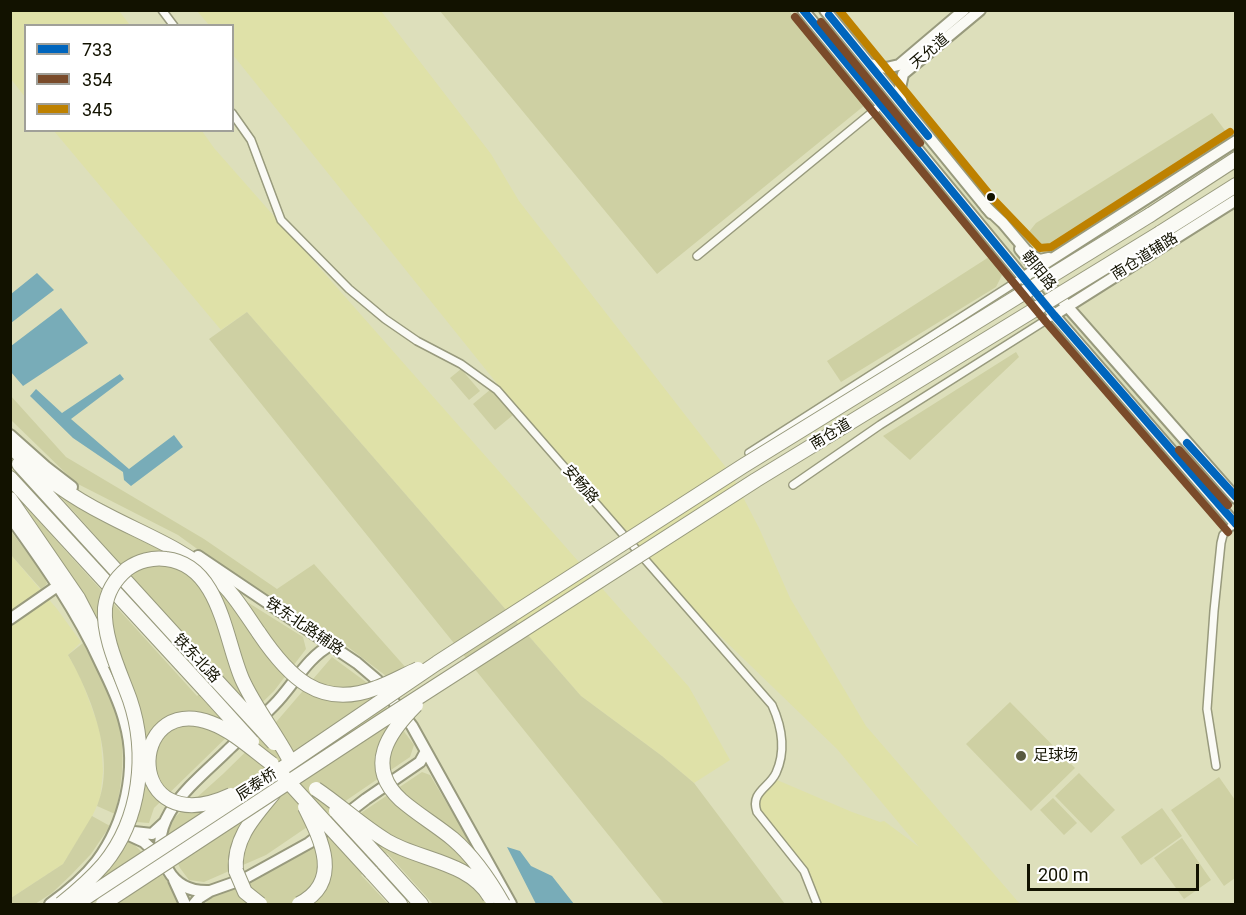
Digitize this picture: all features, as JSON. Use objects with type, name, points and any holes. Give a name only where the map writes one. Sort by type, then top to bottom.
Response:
[{"type":"highway","name":"南仓道","points":[[437,663],[744,466],[1150,215],[1236,159]]},
{"type":"highway","name":"南仓道","points":[[430,691],[756,480],[1236,185]]},
{"type":"highway","points":[[10,446],[31,466],[87,505],[186,556],[213,575],[237,600],[281,664],[299,681],[314,689],[338,694],[363,693],[427,665],[437,663]]},
{"type":"highway","name":"铁东北路","points":[[10,454],[421,904]]},
{"type":"highway","name":"铁东北路","points":[[10,478],[205,690],[271,770],[297,791],[400,904]]},
{"type":"highway","points":[[10,499],[78,598],[125,687]]},
{"type":"highway","points":[[61,904],[105,863],[129,820],[138,783],[140,752],[136,721],[107,629],[105,610],[109,592],[121,574],[138,563],[162,558],[183,564],[195,572],[210,590],[224,622],[244,683],[288,757]]},
{"type":"highway","name":"辰泰桥","points":[[76,904],[271,770],[437,663]]},
{"type":"highway","points":[[430,691],[388,738],[383,757],[386,777],[402,800],[455,840],[489,880],[503,904]]},
{"type":"highway","name":"辰泰桥","points":[[103,904],[430,691]]},
{"type":"highway","points":[[192,718],[224,729],[271,770],[225,798],[194,805],[174,802],[163,795],[149,775],[148,760],[153,743],[164,728],[181,719],[192,718]]},
{"type":"highway","points":[[316,789],[384,839],[470,877],[486,890],[494,904]]},
{"type":"highway","points":[[260,904],[248,896],[240,886],[235,861],[243,833],[275,791]]},
{"type":"highway","points":[[297,791],[320,838],[325,863],[323,875],[316,890],[299,904]]},
{"type":"main road","name":"朝阳路","points":[[803,10],[1054,315],[1235,524]]},
{"type":"main road","name":"朝阳路","points":[[825,10],[1067,306],[1236,498]]},
{"type":"main road","name":"天允道","points":[[870,64],[886,68],[898,64],[964,10]]},
{"type":"main road","name":"天允道","points":[[902,104],[899,93],[903,74],[980,10]]},
{"type":"main road","points":[[1024,277],[1236,141]]},
{"type":"main road","name":"南仓道辅路","points":[[1054,315],[1236,200]]},
{"type":"main road","points":[[986,207],[1035,259],[1046,260],[1055,256]]},
{"type":"main road","name":"铁东北路辅路","points":[[10,435],[75,490],[199,556],[331,645],[377,680],[412,726],[511,904]]},
{"type":"main road","points":[[10,517],[59,585],[95,650],[117,697],[126,724],[129,747],[125,801],[116,827],[95,863],[70,889],[50,904]]},
{"type":"main road","points":[[10,619],[59,585]]},
{"type":"main road","points":[[161,859],[159,846],[165,822],[178,799],[286,693],[313,658],[321,650],[331,645]]},
{"type":"main road","points":[[194,904],[210,891],[244,879],[309,843],[366,799],[420,762],[426,751]]},
{"type":"main road","points":[[116,827],[146,835],[156,831],[165,822]]},
{"type":"main road","points":[[116,827],[140,840],[161,859],[185,904]]},
{"type":"main road","points":[[174,880],[191,890],[210,891]]},
{"type":"street","points":[[162,10],[172,24]]},
{"type":"street","points":[[697,256],[881,105]]},
{"type":"street","name":"安畅路","points":[[234,115],[251,140],[281,220],[349,290],[375,312],[417,341],[461,364],[497,390],[772,705],[780,723],[782,750],[776,774],[757,796],[755,805],[757,812],[804,871],[817,904]]},
{"type":"street","points":[[749,453],[1024,277]]},
{"type":"street","points":[[793,485],[880,425],[1054,315]]},
{"type":"street","points":[[1216,766],[1208,724],[1208,689],[1221,543],[1223,535],[1235,524]]},
{"type":"shaded area","points":[[10,11],[119,11],[129,24],[24,24],[24,96],[11,79]]},
{"type":"shaded area","points":[[197,11],[381,11],[491,154],[519,201],[731,474],[759,528],[790,598],[866,726],[1020,904],[818,904],[811,876],[762,813],[758,804],[758,798],[777,780],[852,812],[880,822],[884,821],[919,847],[837,749],[720,636],[671,593],[609,523],[234,56],[234,24],[208,24]]},
{"type":"shaded area","points":[[440,11],[789,11],[865,105],[657,274]]},
{"type":"shaded area","points":[[1212,113],[1227,133],[1045,252],[1028,233],[1036,223]]},
{"type":"shaded area","points":[[55,132],[203,132],[214,148],[689,687],[730,760],[694,783],[662,756],[581,696],[247,312],[221,330]]},
{"type":"shaded area","points":[[989,257],[1003,273],[996,287],[841,382],[827,361]]},
{"type":"shaded area","points":[[247,312],[581,696],[662,756],[694,783],[785,904],[664,904],[209,339]]},
{"type":"shaded area","points":[[1016,352],[1019,357],[910,460],[883,436]]},
{"type":"shaded area","points":[[461,369],[480,391],[469,400],[450,378]]},
{"type":"shaded area","points":[[491,389],[513,415],[495,430],[473,404]]},
{"type":"shaded area","points":[[10,395],[66,457],[204,539],[277,589],[314,564],[407,669],[390,679],[331,634],[229,572],[178,535],[76,483],[11,420]]},
{"type":"shaded area","points":[[59,495],[103,522],[177,558],[303,637],[306,649],[274,691],[154,808],[149,823],[136,822],[145,751],[141,717],[135,696],[90,611],[25,506],[197,696],[224,674],[170,619]]},
{"type":"shaded area","points":[[10,530],[44,575],[47,584],[41,589],[11,555]]},
{"type":"shaded area","points":[[10,554],[57,609],[81,642],[68,655],[80,676],[100,730],[103,771],[100,799],[90,821],[63,864],[11,898]]},
{"type":"shaded area","points":[[83,643],[109,694],[120,728],[122,772],[115,814],[97,806],[104,769],[99,728],[85,689],[68,655]]},
{"type":"shaded area","points":[[332,657],[370,685],[414,745],[410,757],[266,855],[204,882],[189,880],[180,868],[166,837],[175,817],[277,721]]},
{"type":"shaded area","name":"足球场","points":[[1010,702],[1075,768],[1031,811],[966,744]]},
{"type":"shaded area","points":[[422,772],[430,775],[474,849],[496,904],[433,904],[387,853],[361,875],[388,904],[205,904],[211,897],[249,883],[291,860]]},
{"type":"shaded area","name":"足球场","points":[[1079,773],[1115,810],[1091,833],[1055,796]]},
{"type":"shaded area","points":[[1219,777],[1235,800],[1235,878],[1224,886],[1171,810]]},
{"type":"shaded area","name":"足球场","points":[[1053,798],[1077,823],[1064,835],[1040,810]]},
{"type":"shaded area","points":[[1162,808],[1182,836],[1141,865],[1121,837]]},
{"type":"shaded area","points":[[92,816],[110,826],[91,854],[52,893],[35,904],[11,904],[11,898],[63,864]]},
{"type":"shaded area","points":[[1182,838],[1211,880],[1184,899],[1154,858]]},
{"type":"shaded area","points":[[128,839],[165,878],[179,904],[105,904],[95,885],[112,866]]},
{"type":"water","points":[[37,273],[54,290],[11,323],[11,294]]},
{"type":"water","points":[[61,308],[88,343],[23,386],[11,372],[11,346]]},
{"type":"water","points":[[120,374],[124,379],[71,419],[129,469],[174,435],[183,447],[131,486],[124,480],[123,472],[73,438],[30,396],[36,389],[62,413]]},
{"type":"water","points":[[507,847],[520,851],[531,866],[552,876],[574,904],[536,904]]},
{"type":"transit line","name":"733","points":[[803,10],[1054,315],[1236,524]]},
{"type":"transit line","name":"345","points":[[839,10],[994,200],[1040,248],[1051,247],[1230,132]]},
{"type":"transit line","name":"733","points":[[829,15],[928,136]]},
{"type":"transit line","name":"354","points":[[795,17],[1046,322],[1228,532]]},
{"type":"transit line","name":"354","points":[[821,22],[920,143]]},
{"type":"transit line","name":"733","points":[[1187,443],[1236,497]]},
{"type":"transit line","name":"354","points":[[1179,450],[1228,505]]},
{"type":"place","name":"足球场","points":[[1021,756]]}]
